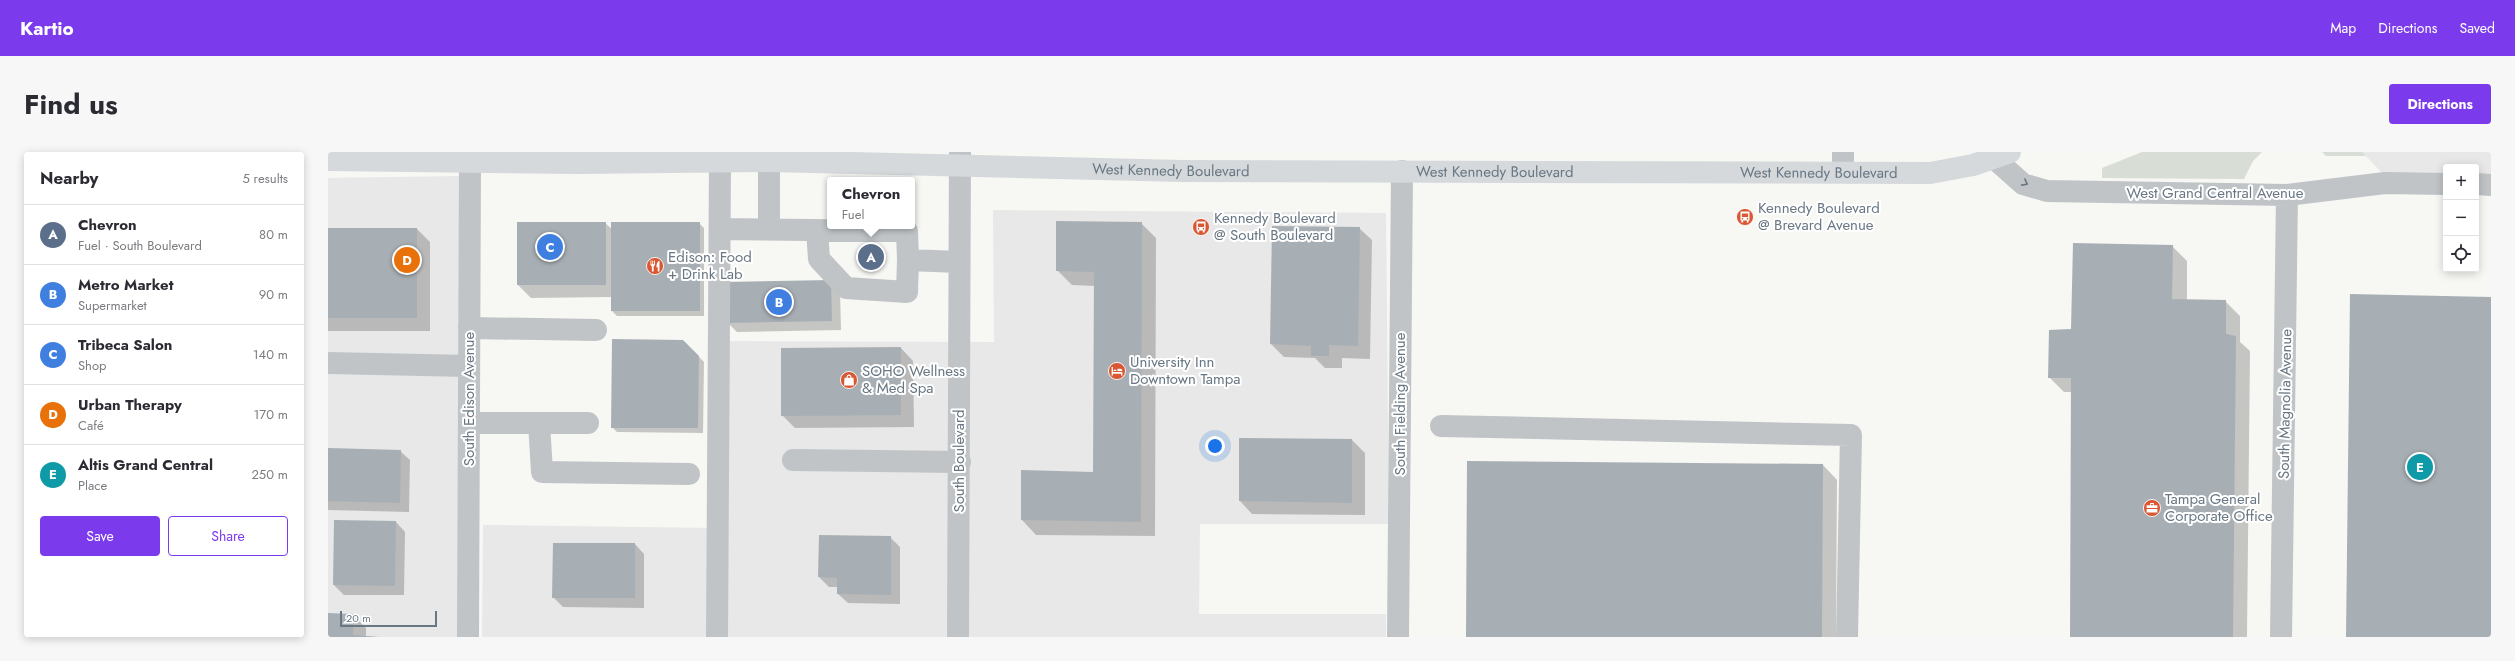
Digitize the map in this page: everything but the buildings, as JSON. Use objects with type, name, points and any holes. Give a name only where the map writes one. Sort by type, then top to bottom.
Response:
[{"type":"main road","name":"West Kennedy Boulevard","points":[[328,160],[371,156],[470,161],[577,157],[720,161],[960,159],[1182,171],[1402,171],[1843,162],[1930,173],[1997,154]]},
{"type":"street","name":"West Grand Central Avenue","points":[[1997,154],[2023,184],[2047,191],[2287,195],[2385,183],[2443,184]]},
{"type":"street","name":"South Boulevard","points":[[958,637],[960,462],[960,159]]},
{"type":"street","name":"South Edison Avenue","points":[[468,637],[470,161]]},
{"type":"street","points":[[717,637],[720,161]]},
{"type":"street","points":[[769,161],[769,229]]},
{"type":"street","name":"South Fielding Avenue","points":[[1398,637],[1402,171]]},
{"type":"street","points":[[2479,184],[2491,185]]},
{"type":"street","name":"South Magnolia Avenue","points":[[2281,637],[2287,195]]},
{"type":"street","points":[[720,229],[769,229],[907,231],[907,292],[846,288],[819,259],[817,230]]},
{"type":"street","points":[[908,260],[959,262]]},
{"type":"street","points":[[469,328],[596,330]]},
{"type":"street","points":[[328,363],[469,366]]},
{"type":"street","points":[[469,423],[588,423]]},
{"type":"street","points":[[539,423],[542,472],[689,474]]},
{"type":"street","points":[[1441,426],[1851,435],[1847,637]]},
{"type":"street","points":[[793,460],[960,462]]},
{"type":"shaded area","points":[[2142,152],[2262,152],[2253,161],[2244,179],[2102,178],[2102,168]]},
{"type":"shaded area","points":[[2322,152],[2362,152],[2366,156],[2326,156]]},
{"type":"shaded area","points":[[2362,152],[2491,152],[2491,185],[2479,185],[2479,164],[2443,164],[2443,183],[2387,178]]},
{"type":"shaded area","points":[[462,176],[461,637],[328,637],[328,178]]},
{"type":"shaded area","points":[[993,210],[1386,213],[1389,524],[1200,524],[1199,614],[1386,614],[1386,637],[482,637],[483,525],[712,528],[714,341],[994,342]]},
{"type":"place","name":"Kennedy Boulevard @ Brevard Avenue","points":[[1745,217]]},
{"type":"place","name":"Kennedy Boulevard @ South Boulevard","points":[[1201,227]]},
{"type":"place","name":"Tribeca Salon","points":[[550,247]]},
{"type":"place","name":"Chevron","points":[[871,257]]},
{"type":"place","name":"Urban Therapy","points":[[407,260]]},
{"type":"place","name":"Edison: Food + Drink Lab","points":[[655,266]]},
{"type":"place","name":"Metro Market","points":[[779,302]]},
{"type":"place","name":"University Inn Downtown Tampa","points":[[1117,371]]},
{"type":"place","name":"SOHO Wellness & Med Spa","points":[[849,380]]},
{"type":"place","name":"Altis Grand Central","points":[[2420,467]]},
{"type":"place","name":"Tampa General Corporate Office","points":[[2152,508]]}]
